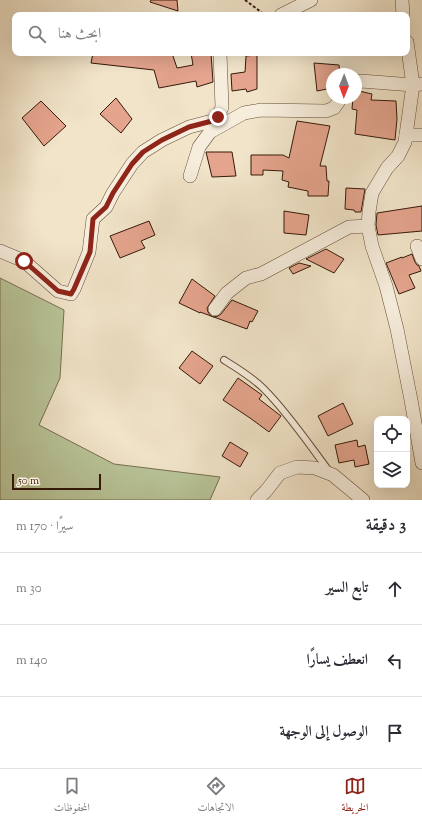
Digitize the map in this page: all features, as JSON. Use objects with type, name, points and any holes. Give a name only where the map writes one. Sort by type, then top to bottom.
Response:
[{"type":"street","points":[[287,12],[311,0]]},
{"type":"street","points":[[402,0],[403,12]]},
{"type":"street","points":[[410,54],[418,85],[405,142],[398,156],[387,168],[372,193],[368,226],[372,246],[386,286],[397,329],[422,463]]},
{"type":"street","points":[[0,251],[24,261],[58,291],[71,294],[90,252],[93,219],[106,207],[113,193],[132,164],[143,152],[162,140],[189,127],[212,121],[218,117],[222,107],[220,56]]},
{"type":"street","points":[[362,81],[418,85]]},
{"type":"street","points":[[190,176],[199,147],[210,132],[244,114],[261,110],[326,111],[334,108],[337,104]]},
{"type":"street","points":[[406,135],[422,135]]},
{"type":"street","points":[[215,309],[227,293],[246,278],[261,274],[349,227],[368,226]]},
{"type":"street","points":[[417,246],[422,259]]},
{"type":"street","points":[[257,500],[280,473],[297,467],[315,468],[333,475],[364,500]]},
{"type":"lane","points":[[224,360],[239,369],[262,388],[281,407],[333,475]]},
{"type":"path","points":[[245,0],[261,12]]},
{"type":"green space","points":[[0,278],[64,310],[60,378],[39,425],[114,464],[220,477],[210,500],[0,500]]},
{"type":"building","points":[[151,0],[177,0],[178,11],[150,2]]},
{"type":"building","points":[[92,56],[173,56],[177,68],[193,65],[192,56],[211,56],[213,82],[197,87],[196,81],[159,88],[154,70],[91,63]]},
{"type":"building","points":[[246,56],[257,56],[257,89],[247,92],[246,89],[232,91],[231,74],[245,72]]},
{"type":"building","points":[[314,63],[339,65],[339,68],[326,68],[326,89],[317,91]]},
{"type":"building","points":[[362,92],[372,94],[371,100],[396,101],[397,119],[395,140],[355,134],[357,110],[352,109],[352,104],[362,104]]},
{"type":"building","points":[[116,98],[132,119],[121,133],[100,114]]},
{"type":"building","points":[[41,101],[66,126],[44,146],[22,118]]},
{"type":"building","points":[[297,121],[330,126],[320,166],[326,166],[327,181],[329,181],[328,196],[308,196],[308,191],[288,187],[289,182],[282,180],[283,171],[263,170],[263,175],[251,175],[251,155],[283,155],[289,158]]},
{"type":"building","points":[[206,152],[232,152],[236,176],[212,177]]},
{"type":"building","points":[[346,188],[365,189],[361,212],[345,209]]},
{"type":"building","points":[[422,206],[422,231],[378,235],[376,225],[377,213]]},
{"type":"building","points":[[284,211],[309,215],[306,235],[284,233]]},
{"type":"building","points":[[149,221],[155,235],[141,241],[145,248],[120,258],[110,236]]},
{"type":"building","points":[[326,249],[344,259],[334,273],[306,259]]},
{"type":"building","points":[[412,254],[421,271],[409,275],[415,288],[399,294],[386,263]]},
{"type":"building","points":[[299,263],[311,266],[293,274],[289,268]]},
{"type":"building","points":[[192,279],[215,296],[207,308],[211,316],[200,313],[179,303]]},
{"type":"building","points":[[232,300],[258,311],[252,322],[250,321],[247,329],[214,317],[221,314]]},
{"type":"building","points":[[192,351],[213,366],[200,384],[179,368]]},
{"type":"building","points":[[238,378],[262,395],[259,399],[281,416],[269,432],[223,400]]},
{"type":"building","points":[[343,403],[353,424],[328,436],[318,416]]},
{"type":"building","points":[[357,440],[358,447],[365,445],[369,464],[355,467],[354,460],[339,463],[335,445]]},
{"type":"building","points":[[230,442],[248,453],[240,467],[222,456]]},
{"type":"route","points":[[24,261],[58,291],[71,294],[90,252],[93,219],[106,207],[113,193],[132,164],[143,152],[162,140],[189,127],[212,121],[218,117]]}]
